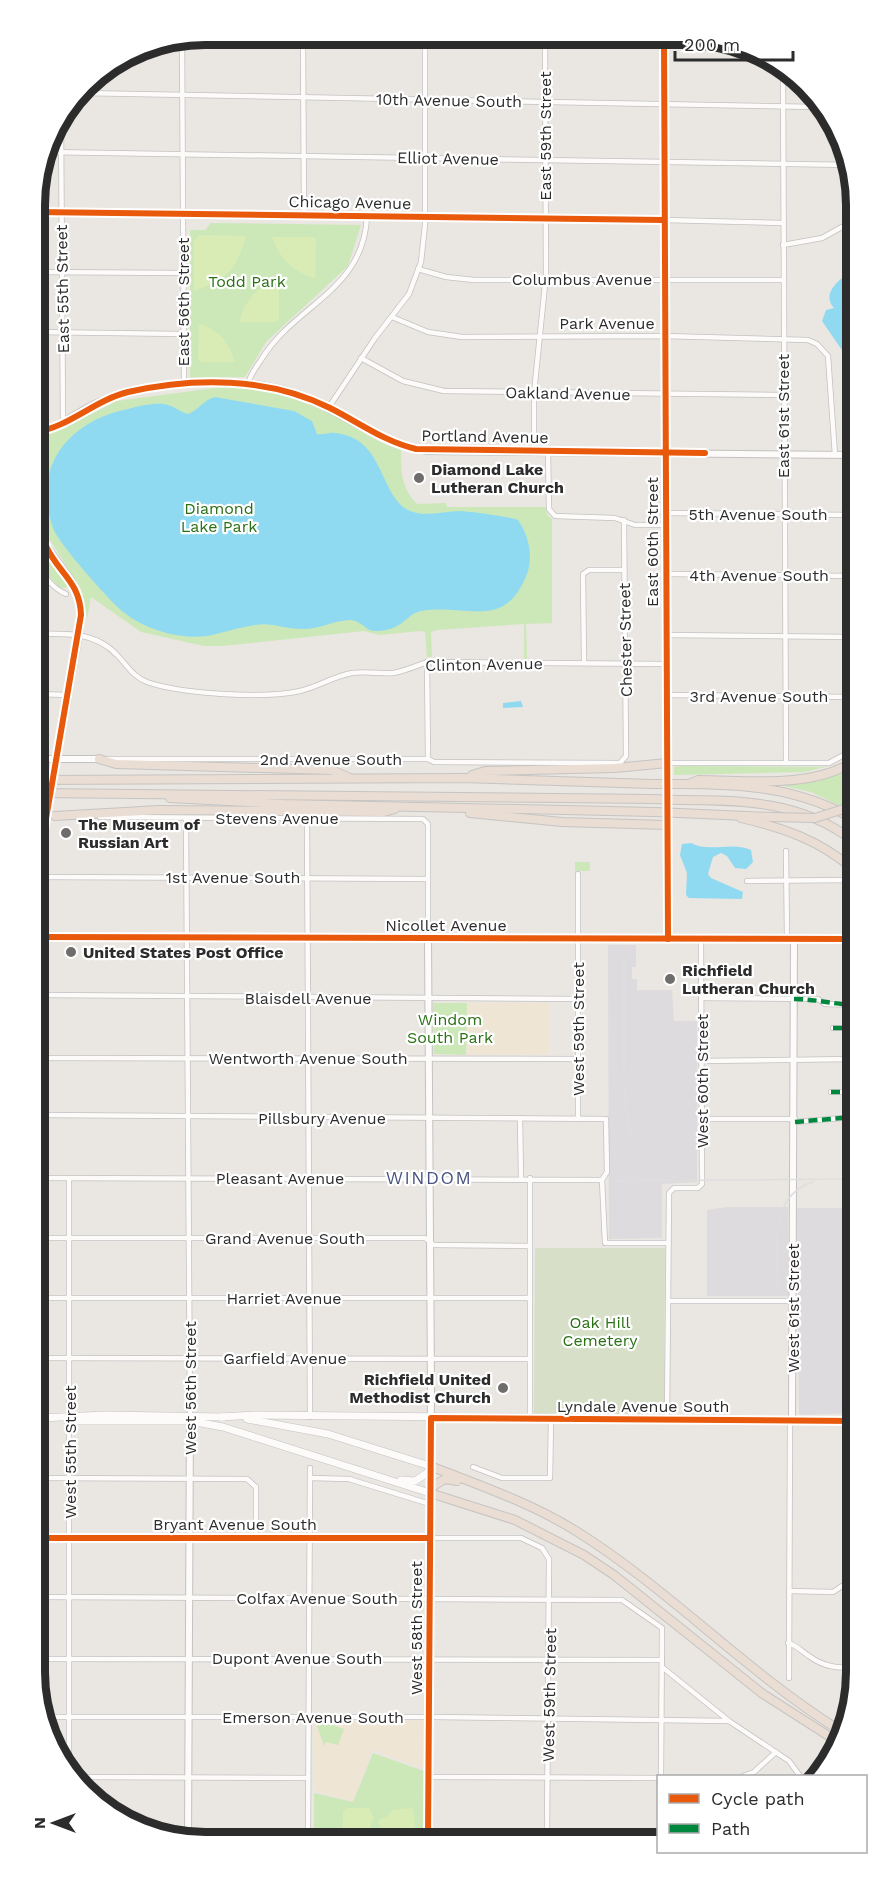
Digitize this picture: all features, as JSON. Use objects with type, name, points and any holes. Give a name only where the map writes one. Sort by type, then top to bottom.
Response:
[{"type":"highway","points":[[99,759],[116,764],[332,770],[351,778]]},
{"type":"highway","points":[[463,778],[485,771],[615,768],[667,763]]},
{"type":"highway","points":[[684,784],[698,780],[800,778],[822,775],[846,765]]},
{"type":"highway","points":[[45,780],[463,778],[684,784],[790,792],[817,800],[846,815]]},
{"type":"highway","points":[[45,794],[737,801],[793,810],[819,819],[846,836]]},
{"type":"highway","points":[[128,794],[191,800],[679,813],[771,821],[815,818],[846,808]]},
{"type":"highway","points":[[50,815],[159,810],[384,812],[401,806]]},
{"type":"highway","points":[[449,807],[458,812],[562,822],[667,825]]},
{"type":"highway","points":[[771,821],[813,840],[846,865]]},
{"type":"highway","points":[[430,1468],[525,1504],[576,1531],[626,1565],[775,1686],[836,1728]]},
{"type":"highway","points":[[430,1490],[449,1479],[478,1485]]},
{"type":"highway","points":[[430,1490],[515,1520],[584,1555],[614,1575],[772,1700],[831,1738]]},
{"type":"main road","name":"Nicollet Avenue","points":[[45,937],[846,939]]},
{"type":"main road","name":"Lyndale Avenue South","points":[[221,1417],[846,1421]]},
{"type":"main road","points":[[45,1418],[70,1418],[79,1421],[221,1417],[267,1422],[328,1434],[430,1468]]},
{"type":"main road","points":[[190,1418],[430,1490]]},
{"type":"main road","points":[[390,1479],[415,1481],[430,1468]]},
{"type":"street","points":[[303,45],[304,215]]},
{"type":"street","points":[[329,407],[361,358],[409,294],[418,269],[423,247],[425,216],[425,45]]},
{"type":"street","name":"East 59th Street","points":[[534,451],[534,393],[545,279],[545,45]]},
{"type":"street","points":[[664,45],[708,46]]},
{"type":"street","name":"East 60th Street","points":[[664,45],[668,939]]},
{"type":"street","name":"East 56th Street","points":[[182,46],[184,385]]},
{"type":"street","name":"East 61st Street","points":[[783,78],[786,763]]},
{"type":"street","name":"10th Avenue South","points":[[91,93],[811,106]]},
{"type":"street","name":"East 55th Street","points":[[61,136],[63,423]]},
{"type":"street","name":"Elliot Avenue","points":[[54,152],[841,165]]},
{"type":"street","name":"Chicago Avenue","points":[[45,212],[664,220]]},
{"type":"street","points":[[248,384],[273,342],[350,272],[360,252],[367,216]]},
{"type":"street","points":[[664,220],[783,223]]},
{"type":"street","points":[[783,245],[822,238],[846,225]]},
{"type":"street","name":"Columbus Avenue","points":[[418,269],[460,279],[783,280]]},
{"type":"street","points":[[45,272],[183,273]]},
{"type":"street","name":"Park Avenue","points":[[392,317],[414,328],[450,336],[664,336],[808,340],[817,344],[828,356],[835,455]]},
{"type":"street","points":[[45,332],[183,334]]},
{"type":"street","name":"Oakland Avenue","points":[[361,358],[393,377],[426,389],[534,393],[783,395]]},
{"type":"street","name":"Portland Avenue","points":[[45,429],[63,423],[98,402],[120,395],[219,382],[248,384],[298,394],[329,407],[382,438],[416,449],[846,455]]},
{"type":"street","points":[[548,451],[551,514],[560,517],[624,520],[635,525],[665,525]]},
{"type":"street","name":"5th Avenue South","points":[[665,513],[846,515]]},
{"type":"street","name":"Chester Street","points":[[624,520],[624,761]]},
{"type":"street","points":[[45,538],[51,555],[71,580],[78,596],[81,615],[45,837]]},
{"type":"street","points":[[45,558],[51,555]]},
{"type":"street","points":[[584,662],[583,574],[589,570],[624,570]]},
{"type":"street","name":"4th Avenue South","points":[[666,574],[846,576]]},
{"type":"street","points":[[45,578],[58,591],[66,594]]},
{"type":"street","name":"Clinton Avenue","points":[[45,634],[79,634],[105,644],[134,676],[147,682],[189,690],[243,695],[299,692],[354,672],[394,673],[428,662],[666,664]]},
{"type":"street","points":[[666,635],[846,637]]},
{"type":"street","points":[[428,662],[428,759]]},
{"type":"street","points":[[45,694],[68,695]]},
{"type":"street","name":"3rd Avenue South","points":[[666,695],[846,697]]},
{"type":"street","points":[[667,763],[818,764],[838,760],[846,755]]},
{"type":"street","name":"2nd Avenue South","points":[[45,760],[624,761]]},
{"type":"street","points":[[45,815],[50,815]]},
{"type":"street","name":"Stevens Avenue","points":[[50,815],[186,819],[426,820],[428,824],[428,879]]},
{"type":"street","points":[[307,818],[310,1417]]},
{"type":"street","points":[[186,819],[186,938]]},
{"type":"street","points":[[786,851],[790,938]]},
{"type":"street","points":[[578,874],[578,939]]},
{"type":"street","name":"1st Avenue South","points":[[45,878],[186,876],[428,879]]},
{"type":"street","points":[[428,879],[428,939]]},
{"type":"street","points":[[747,881],[846,879]]},
{"type":"street","name":"West 56th Street","points":[[186,938],[190,1358],[188,1831]]},
{"type":"street","name":"West 61st Street","points":[[789,1678],[792,1187],[795,1120],[794,999],[790,938]]},
{"type":"street","name":"West 58th Street","points":[[428,939],[431,1297],[428,1832]]},
{"type":"street","name":"West 59th Street","points":[[578,939],[578,1119]]},
{"type":"street","name":"West 60th Street","points":[[668,1244],[669,1193],[674,1188],[700,1187],[701,939]]},
{"type":"street","name":"Blaisdell Avenue","points":[[45,995],[187,998],[578,999]]},
{"type":"street","points":[[701,998],[818,999],[825,1004],[846,1005]]},
{"type":"street","points":[[833,1028],[846,1028]]},
{"type":"street","name":"Wentworth Avenue South","points":[[45,1058],[578,1059]]},
{"type":"street","points":[[701,1061],[846,1059]]},
{"type":"street","points":[[831,1092],[846,1092]]},
{"type":"street","name":"Pillsbury Avenue","points":[[45,1115],[309,1119],[606,1119],[607,1172],[602,1180]]},
{"type":"street","points":[[702,1119],[795,1120],[846,1117]]},
{"type":"street","points":[[520,1119],[520,1178]]},
{"type":"street","name":"Pleasant Avenue","points":[[45,1178],[530,1178]]},
{"type":"street","name":"West 55th Street","points":[[69,1178],[69,1756]]},
{"type":"street","points":[[530,1419],[530,1178],[602,1180],[605,1243],[668,1244],[668,1419]]},
{"type":"street","name":"Grand Avenue South","points":[[45,1238],[425,1238],[434,1245],[530,1246]]},
{"type":"street","name":"Harriet Avenue","points":[[45,1298],[530,1298]]},
{"type":"street","points":[[668,1301],[793,1301]]},
{"type":"street","name":"Garfield Avenue","points":[[45,1358],[530,1359]]},
{"type":"street","points":[[473,1467],[502,1478],[550,1478],[551,1419]]},
{"type":"street","points":[[308,1832],[310,1468]]},
{"type":"street","points":[[45,1478],[244,1478],[254,1483],[256,1487],[256,1538]]},
{"type":"street","points":[[310,1478],[348,1479],[430,1504]]},
{"type":"street","points":[[789,1591],[833,1592],[845,1584],[846,1535]]},
{"type":"street","name":"Bryant Avenue South","points":[[45,1538],[521,1538],[548,1552]]},
{"type":"street","name":"West 59th Street","points":[[547,1832],[548,1552]]},
{"type":"street","name":"Colfax Avenue South","points":[[45,1597],[622,1600],[658,1625],[663,1635],[662,1660]]},
{"type":"street","points":[[788,1643],[797,1646],[808,1656],[824,1664],[846,1668]]},
{"type":"street","name":"Dupont Avenue South","points":[[45,1659],[662,1660]]},
{"type":"street","points":[[660,1775],[662,1660]]},
{"type":"street","points":[[662,1667],[729,1721],[776,1752],[795,1767],[799,1775]]},
{"type":"street","name":"Emerson Avenue South","points":[[52,1718],[429,1717],[729,1721]]},
{"type":"street","points":[[746,1775],[754,1772],[776,1752]]},
{"type":"street","points":[[85,1777],[308,1778]]},
{"type":"street","points":[[429,1778],[657,1778]]},
{"type":"shaded area","points":[[608,945],[636,945],[636,967],[632,967],[632,979],[637,979],[637,990],[672,990],[674,1021],[697,1021],[697,1182],[662,1184],[662,1238],[609,1239]]},
{"type":"shaded area","points":[[467,1003],[549,1003],[549,1054],[466,1055]]},
{"type":"shaded area","points":[[727,1207],[788,1207],[788,1296],[707,1296],[707,1210]]},
{"type":"shaded area","points":[[797,1208],[846,1208],[846,1413],[799,1414]]},
{"type":"shaded area","points":[[426,1720],[425,1769],[372,1750],[353,1802],[314,1791],[313,1721]]},
{"type":"green space","name":"Todd Park","points":[[211,223],[361,225],[348,266],[266,342],[245,377],[190,378],[190,230],[205,230]]},
{"type":"green space","points":[[199,235],[246,236],[229,272],[215,282],[194,291],[194,241]]},
{"type":"green space","points":[[272,237],[314,237],[316,240],[315,278],[299,272],[288,264]]},
{"type":"green space","points":[[279,278],[279,320],[276,322],[239,322],[253,295]]},
{"type":"green space","points":[[199,324],[218,333],[229,348],[235,362],[202,362],[198,359]]},
{"type":"green space","name":"Diamond Lake Park","points":[[222,387],[252,389],[282,395],[324,411],[376,440],[401,450],[405,485],[417,504],[446,503],[447,507],[546,507],[547,515],[552,519],[552,623],[526,624],[527,659],[524,659],[524,624],[431,632],[432,657],[427,657],[425,632],[420,631],[379,635],[364,631],[204,646],[141,632],[91,597],[87,619],[81,589],[50,540],[45,504],[45,434],[63,428],[117,401]]},
{"type":"green space","points":[[45,562],[50,562],[68,584],[66,588],[60,588],[45,571]]},
{"type":"green space","points":[[837,764],[805,772],[674,775],[674,767],[681,766],[821,767]]},
{"type":"green space","points":[[846,770],[846,809],[811,792],[775,784],[820,779]]},
{"type":"green space","points":[[575,862],[590,862],[590,871],[575,871]]},
{"type":"green space","name":"Windom South Park","points":[[433,1003],[467,1003],[466,1055],[434,1054]]},
{"type":"green space","name":"Oak Hill Cemetery","points":[[535,1248],[665,1248],[664,1414],[534,1414]]},
{"type":"green space","points":[[316,1723],[327,1723],[344,1729],[338,1745],[326,1742],[324,1746]]},
{"type":"green space","points":[[373,1753],[424,1771],[424,1832],[314,1832],[314,1793],[353,1802]]},
{"type":"green space","points":[[347,1808],[369,1808],[374,1818],[369,1830],[378,1830],[378,1832],[343,1832],[343,1811]]},
{"type":"green space","points":[[413,1808],[416,1832],[383,1832],[378,1821],[388,1816],[392,1810]]},
{"type":"water","points":[[846,274],[846,374],[844,353],[822,321],[826,310],[834,308],[829,297],[833,287]]},
{"type":"water","name":"Diamond Lake Park","points":[[215,397],[294,411],[312,421],[317,434],[333,433],[351,437],[372,455],[398,502],[408,510],[420,514],[464,511],[518,520],[527,538],[530,551],[528,571],[519,590],[508,602],[497,609],[421,611],[393,628],[377,631],[369,630],[357,621],[349,620],[307,629],[261,624],[196,637],[162,632],[140,623],[115,605],[73,558],[53,528],[47,506],[47,485],[52,466],[60,450],[73,436],[88,424],[107,415],[150,404],[164,404],[188,414]]},
{"type":"water","points":[[521,701],[523,707],[503,708],[503,703]]},
{"type":"water","points":[[691,843],[705,847],[736,847],[751,850],[753,862],[746,869],[735,868],[727,856],[721,853],[713,857],[708,874],[711,878],[743,892],[742,899],[689,898],[686,895],[687,873],[680,855],[682,844]]},
{"type":"railway","points":[[624,958],[624,1071]]},
{"type":"railway","points":[[625,1086],[629,1129],[640,1152],[649,1162],[676,1177]]},
{"type":"railway","points":[[613,1181],[846,1179]]},
{"type":"railway","points":[[778,1293],[777,1244],[781,1213],[788,1200],[798,1189],[813,1182]]},
{"type":"marked path","points":[[794,999],[846,1004]]},
{"type":"marked path","points":[[833,1028],[846,1028]]},
{"type":"marked path","points":[[831,1092],[846,1092]]},
{"type":"marked path","points":[[795,1122],[846,1118]]},
{"type":"cycle path","points":[[664,45],[668,939]]},
{"type":"cycle path","points":[[45,212],[664,220]]},
{"type":"cycle path","points":[[45,430],[60,425],[104,401],[128,392],[205,382],[256,385],[282,390],[330,408],[382,436],[416,449],[705,453]]},
{"type":"cycle path","points":[[45,543],[73,585],[80,603],[81,615],[45,824]]},
{"type":"cycle path","points":[[45,937],[846,939]]},
{"type":"cycle path","points":[[428,1832],[431,1418],[846,1421]]},
{"type":"cycle path","points":[[45,1538],[430,1538]]},
{"type":"place","name":"Diamond Lake Lutheran Church","points":[[419,478]]},
{"type":"place","name":"The Museum of Russian Art","points":[[66,833]]},
{"type":"place","name":"United States Post Office","points":[[71,952]]},
{"type":"place","name":"Richfield Lutheran Church","points":[[670,979]]},
{"type":"place","name":"Richfield United Methodist Church","points":[[503,1388]]},
{"type":"district","name":"WINDOM","points":[[429,1178]]}]
